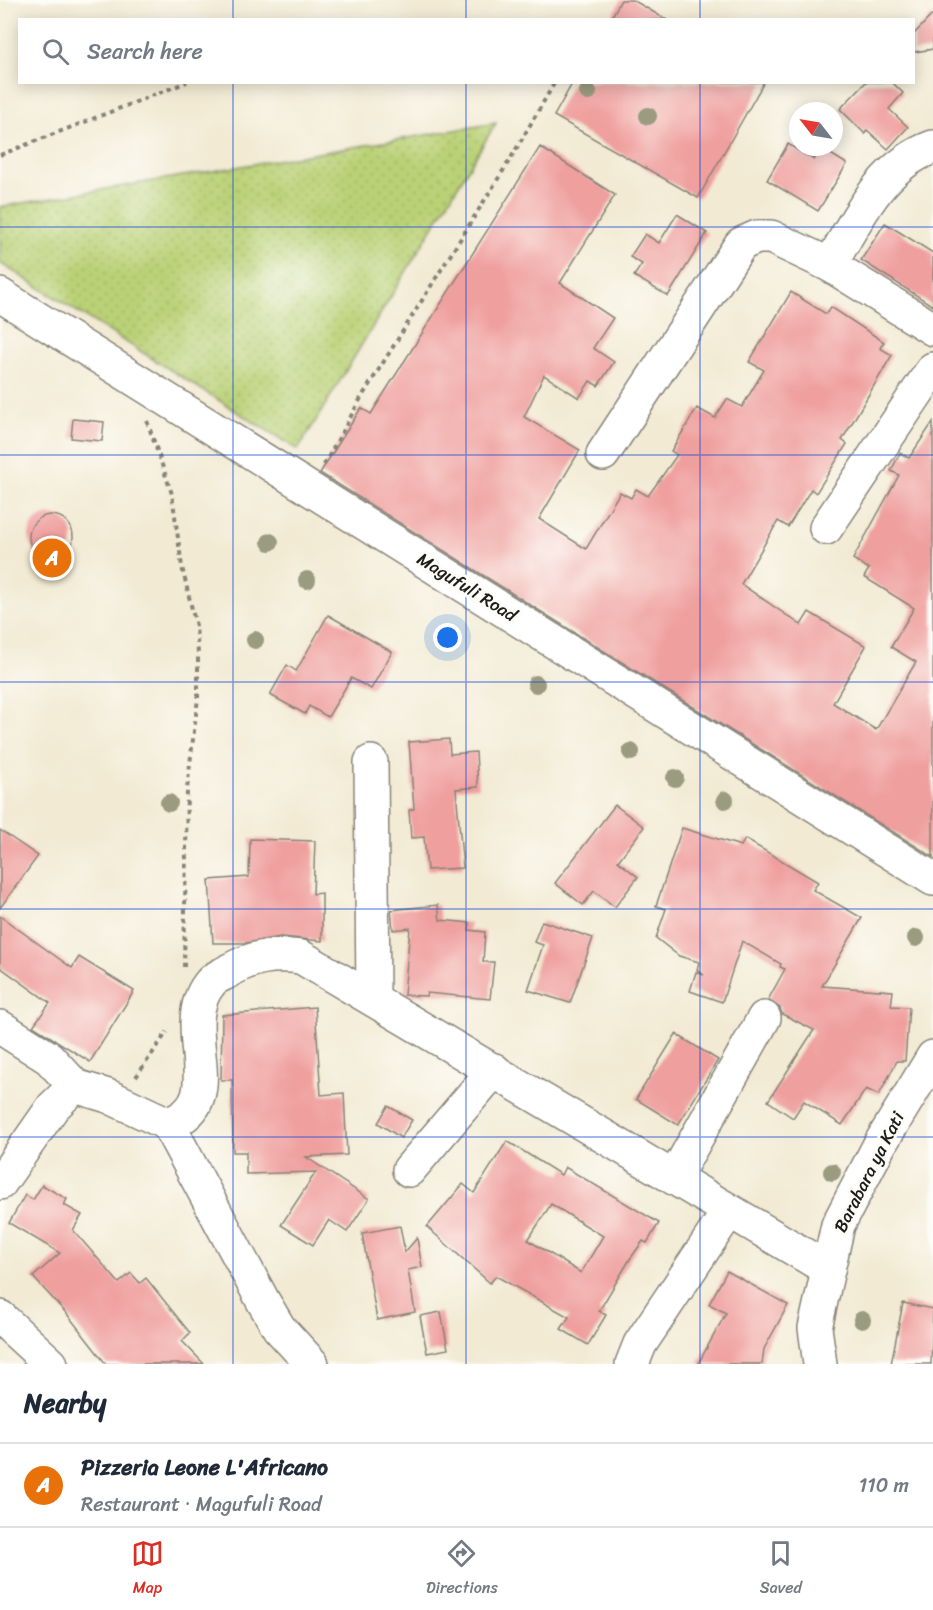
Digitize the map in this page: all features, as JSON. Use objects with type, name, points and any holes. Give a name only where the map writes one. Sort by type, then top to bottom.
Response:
[{"type":"street","points":[[830,265],[871,195],[891,171],[917,152],[933,147]]},
{"type":"street","points":[[603,454],[741,244],[757,237],[771,237],[830,265],[933,329]]},
{"type":"street","name":"Magufuli Road","points":[[0,295],[933,879]]},
{"type":"street","points":[[826,528],[933,369]]},
{"type":"street","points":[[371,762],[373,998]]},
{"type":"street","points":[[168,1124],[182,1120],[195,1108],[201,1086],[196,1011],[211,982],[243,963],[273,954],[301,957],[828,1269]]},
{"type":"street","points":[[674,1178],[764,1018]]},
{"type":"street","points":[[0,1027],[49,1058],[75,1086],[108,1096],[168,1124],[279,1328],[312,1364]]},
{"type":"street","name":"Barabara ya Kati","points":[[820,1364],[815,1329],[838,1225],[880,1144],[933,1057]]},
{"type":"street","points":[[409,1170],[494,1070]]},
{"type":"street","points":[[0,1183],[52,1107],[75,1086]]},
{"type":"street","points":[[632,1364],[640,1344],[729,1210]]},
{"type":"street","points":[[0,1317],[51,1364]]},
{"type":"path","points":[[0,155],[182,84]]},
{"type":"path","points":[[310,489],[361,398],[511,158],[554,84]]},
{"type":"path","points":[[132,378],[172,494],[182,567],[196,626],[198,698],[187,789],[184,976]]},
{"type":"path","points":[[108,1096],[139,1075],[170,1026]]},
{"type":"green space","points":[[496,123],[298,450],[0,263],[0,207]]},
{"type":"building","points":[[621,0],[633,0],[664,18],[611,18]]},
{"type":"building","points":[[933,14],[933,49],[915,52],[915,33]]},
{"type":"building","points":[[572,84],[763,84],[698,198],[554,116]]},
{"type":"building","points":[[864,84],[894,84],[903,93],[889,109],[908,127],[888,149],[867,130],[865,134],[843,112],[843,106]]},
{"type":"building","points":[[788,144],[789,156],[808,156],[814,160],[816,156],[834,156],[847,164],[818,211],[767,180]]},
{"type":"building","points":[[540,147],[615,195],[560,283],[613,318],[593,348],[614,362],[598,386],[590,381],[579,398],[544,375],[524,417],[580,450],[539,519],[586,549],[620,492],[631,498],[636,489],[648,496],[677,455],[671,451],[697,408],[715,418],[727,399],[742,407],[764,370],[749,362],[791,292],[826,314],[831,307],[884,342],[880,348],[892,355],[842,440],[847,444],[816,493],[811,489],[788,527],[778,521],[741,584],[801,625],[809,612],[866,646],[833,703],[876,730],[916,662],[891,647],[914,608],[864,577],[869,569],[853,559],[899,475],[891,471],[900,453],[909,458],[933,422],[933,857],[320,473],[361,408],[371,414]]},
{"type":"building","points":[[677,214],[707,233],[668,296],[634,276],[642,264],[630,257],[645,234],[659,243]]},
{"type":"building","points":[[885,223],[933,253],[933,306],[861,260]]},
{"type":"building","points":[[73,419],[104,422],[102,441],[71,438]]},
{"type":"building","points":[[51,515],[66,522],[73,537],[66,552],[51,559],[36,552],[29,537],[36,522]]},
{"type":"building","points":[[328,615],[392,652],[371,689],[351,678],[328,717],[309,706],[305,714],[270,695],[287,665],[296,671]]},
{"type":"building","points":[[449,739],[450,754],[476,752],[478,787],[456,789],[463,868],[427,870],[424,837],[411,838],[409,810],[414,809],[409,742]]},
{"type":"building","points":[[615,805],[644,827],[618,861],[638,877],[615,907],[594,891],[583,905],[555,883]]},
{"type":"building","points":[[682,828],[741,846],[745,839],[818,882],[813,890],[862,918],[822,986],[893,991],[891,1006],[909,1007],[905,1061],[897,1061],[879,1095],[866,1089],[842,1125],[804,1101],[793,1118],[768,1101],[814,1030],[782,1014],[780,1008],[768,1000],[785,969],[780,967],[781,964],[742,941],[722,1002],[690,991],[696,972],[704,975],[697,970],[699,962],[679,956],[656,938],[666,909],[656,906]]},
{"type":"building","points":[[0,830],[38,856],[0,908]]},
{"type":"building","points":[[250,839],[315,841],[313,894],[322,893],[322,941],[281,937],[246,943],[213,943],[209,880],[249,877]]},
{"type":"building","points":[[438,905],[440,920],[470,923],[469,930],[485,932],[483,962],[494,962],[490,999],[427,993],[426,996],[404,995],[410,928],[393,930],[391,910]]},
{"type":"building","points":[[0,916],[72,968],[79,957],[134,991],[90,1062],[33,1026],[50,1003],[0,967]]},
{"type":"building","points":[[542,921],[593,938],[570,1003],[528,990],[543,945],[534,942]]},
{"type":"building","points":[[315,1007],[321,1095],[344,1093],[347,1155],[306,1157],[369,1199],[347,1232],[329,1220],[313,1245],[281,1225],[316,1172],[246,1174],[246,1152],[233,1152],[232,1080],[221,1080],[222,1015]]},
{"type":"building","points":[[676,1034],[718,1060],[678,1125],[636,1099]]},
{"type":"building","points":[[388,1106],[412,1120],[401,1138],[378,1123]]},
{"type":"building","points":[[507,1141],[561,1175],[565,1167],[659,1223],[647,1243],[643,1241],[630,1259],[599,1311],[606,1315],[588,1345],[561,1329],[569,1317],[496,1276],[490,1283],[427,1227],[463,1184],[474,1193]],"holes":[[[551,1204],[603,1236],[581,1273],[528,1240]]]},
{"type":"building","points":[[42,1185],[67,1199],[64,1205],[82,1215],[73,1230],[119,1283],[131,1273],[140,1283],[146,1278],[190,1333],[182,1341],[204,1364],[106,1364],[67,1314],[33,1277],[60,1253],[9,1223],[25,1195],[33,1200]]},
{"type":"building","points":[[400,1226],[405,1252],[417,1238],[422,1267],[408,1270],[415,1312],[377,1320],[362,1233]]},
{"type":"building","points":[[727,1271],[788,1305],[764,1349],[762,1364],[698,1364],[726,1313],[709,1304]]},
{"type":"building","points":[[903,1303],[933,1309],[931,1364],[891,1364]]},
{"type":"building","points":[[441,1312],[448,1349],[427,1353],[420,1316]]},
{"type":"place","name":"Pizzeria Leone L'Africano","points":[[52,558]]}]
